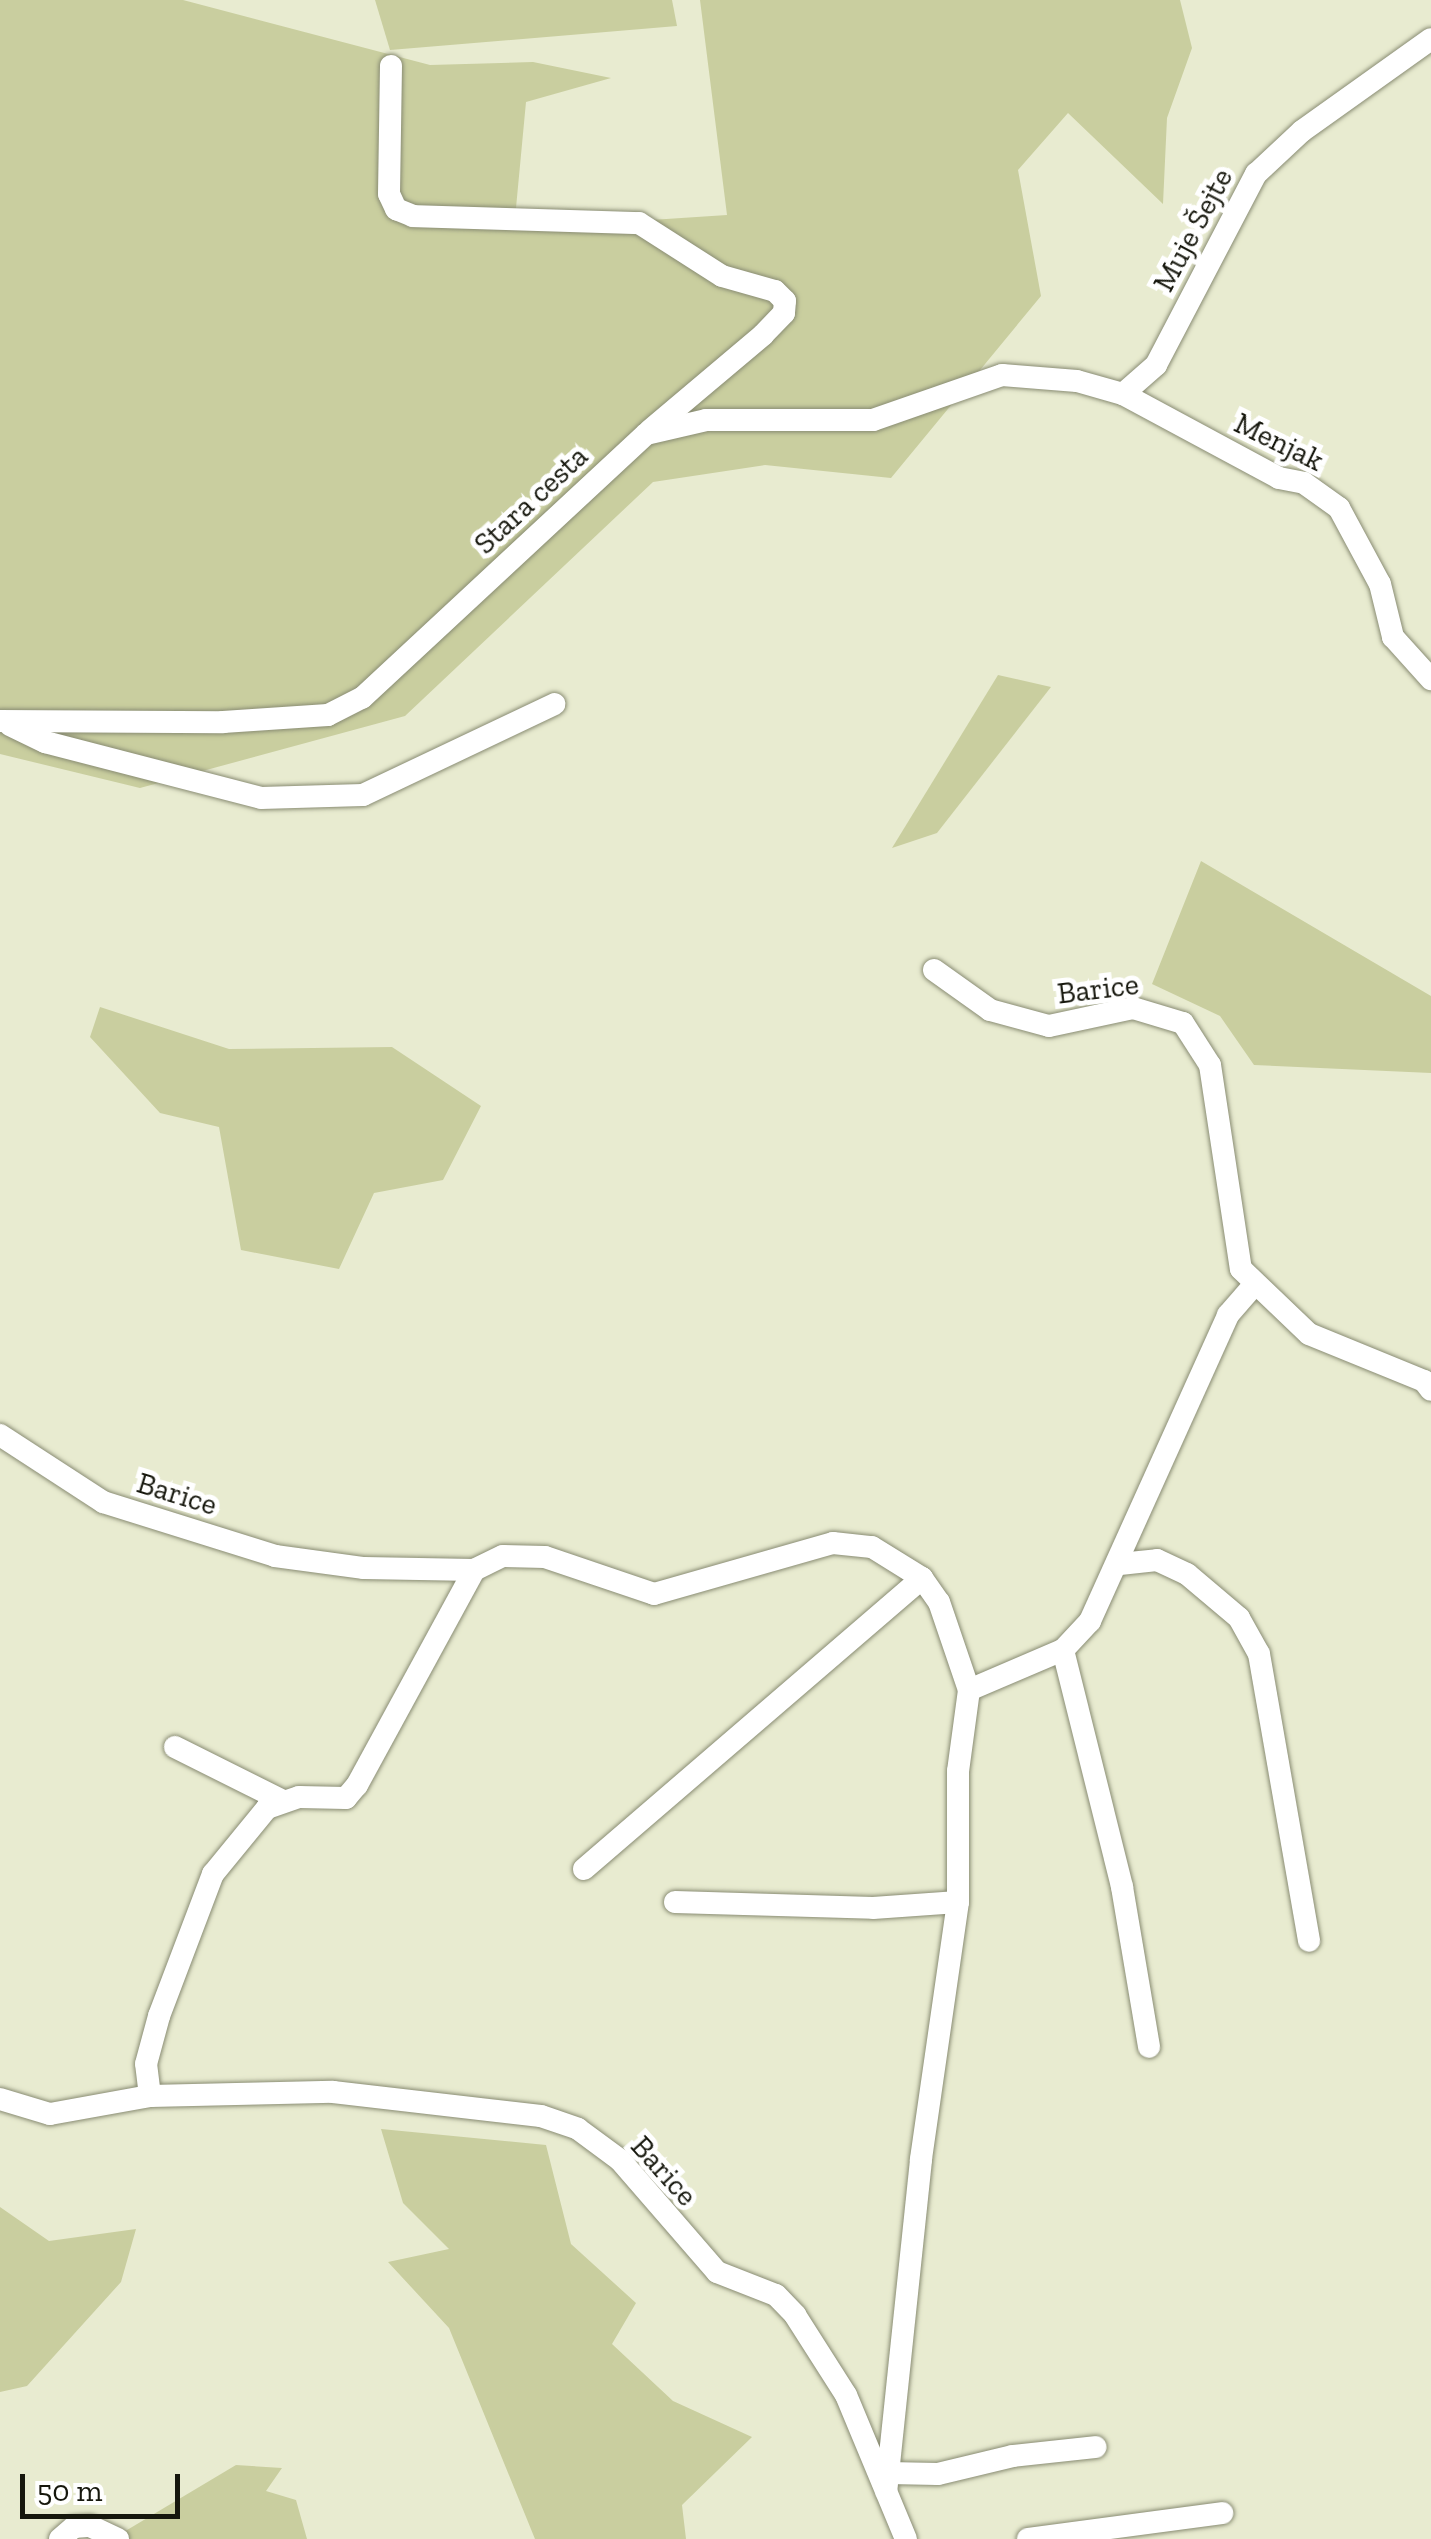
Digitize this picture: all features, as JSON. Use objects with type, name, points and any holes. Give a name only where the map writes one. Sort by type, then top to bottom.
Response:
[{"type":"street","name":"Muje Šejte","points":[[1123,394],[1156,365],[1256,174],[1302,130],[1431,39]]},
{"type":"street","points":[[391,66],[389,194],[396,209],[413,216],[639,223],[722,276],[775,291],[786,301],[784,312],[763,336],[646,434]]},
{"type":"street","name":"Stara cesta","points":[[4,722],[328,715],[362,698],[646,434],[706,420],[873,420],[1002,374],[1077,381],[1123,394]]},
{"type":"street","name":"Menjak","points":[[1123,394],[1278,478],[1304,483],[1339,508],[1380,584],[1393,637],[1431,679]]},
{"type":"street","name":"Stara cesta","points":[[4,722],[45,742],[261,798],[364,795],[555,704]]},
{"type":"street","name":"Barice","points":[[934,970],[990,1010],[1049,1026],[1133,1008],[1184,1022],[1210,1065],[1233,1245],[1253,1286],[1309,1334],[1424,1380],[1431,1390]]},
{"type":"street","points":[[969,1690],[1063,1650],[1090,1621],[1120,1564],[1228,1315],[1253,1286]]},
{"type":"street","name":"Barice","points":[[0,1435],[102,1502],[275,1556],[364,1568],[474,1570],[503,1556],[545,1558],[654,1594],[833,1543],[872,1547],[922,1578],[939,1602],[969,1690],[958,1771],[958,1902],[887,2482]]},
{"type":"street","points":[[1120,1564],[1157,1560],[1187,1574],[1239,1618],[1259,1654],[1308,1940]]},
{"type":"street","points":[[150,2096],[146,2064],[172,1970],[206,1890],[267,1808],[281,1800],[346,1798],[357,1785],[474,1570]]},
{"type":"street","points":[[584,1870],[922,1578]]},
{"type":"street","points":[[1063,1650],[1122,1887],[1149,2047]]},
{"type":"street","points":[[175,1747],[281,1800]]},
{"type":"street","points":[[675,1902],[873,1908],[958,1902]]},
{"type":"street","name":"Barice","points":[[0,2100],[50,2114],[150,2096],[333,2092],[541,2116],[578,2129],[620,2160],[718,2272],[776,2295],[795,2315],[846,2395],[887,2482],[906,2539]]},
{"type":"street","points":[[887,2482],[1013,2456],[1096,2447]]},
{"type":"street","points":[[1028,2539],[1222,2513]]},
{"type":"street","points":[[60,2539],[74,2527],[90,2526],[118,2539]]},
{"type":"green space","points":[[0,0],[183,0],[430,65],[533,62],[611,78],[526,102],[514,229],[727,215],[700,0],[1180,0],[1192,48],[1167,118],[1163,204],[1068,113],[1018,170],[1041,296],[891,478],[765,465],[653,482],[405,716],[140,788],[0,754]]},
{"type":"green space","points":[[375,0],[672,0],[677,26],[390,50]]},
{"type":"green space","points":[[998,675],[1051,687],[937,833],[892,848]]},
{"type":"green space","points":[[1201,861],[1431,996],[1431,1073],[1254,1065],[1220,1016],[1152,984]]},
{"type":"green space","points":[[100,1007],[229,1049],[392,1047],[481,1106],[443,1180],[374,1193],[339,1269],[241,1250],[219,1127],[160,1113],[90,1037]]},
{"type":"green space","points":[[381,2129],[546,2145],[571,2244],[636,2303],[612,2344],[673,2401],[752,2437],[682,2505],[686,2539],[535,2539],[449,2328],[388,2262],[449,2249],[403,2203]]},
{"type":"green space","points":[[0,2207],[49,2241],[136,2229],[121,2282],[27,2386],[0,2392]]},
{"type":"green space","points":[[236,2465],[282,2468],[266,2491],[296,2500],[307,2539],[112,2539]]}]
